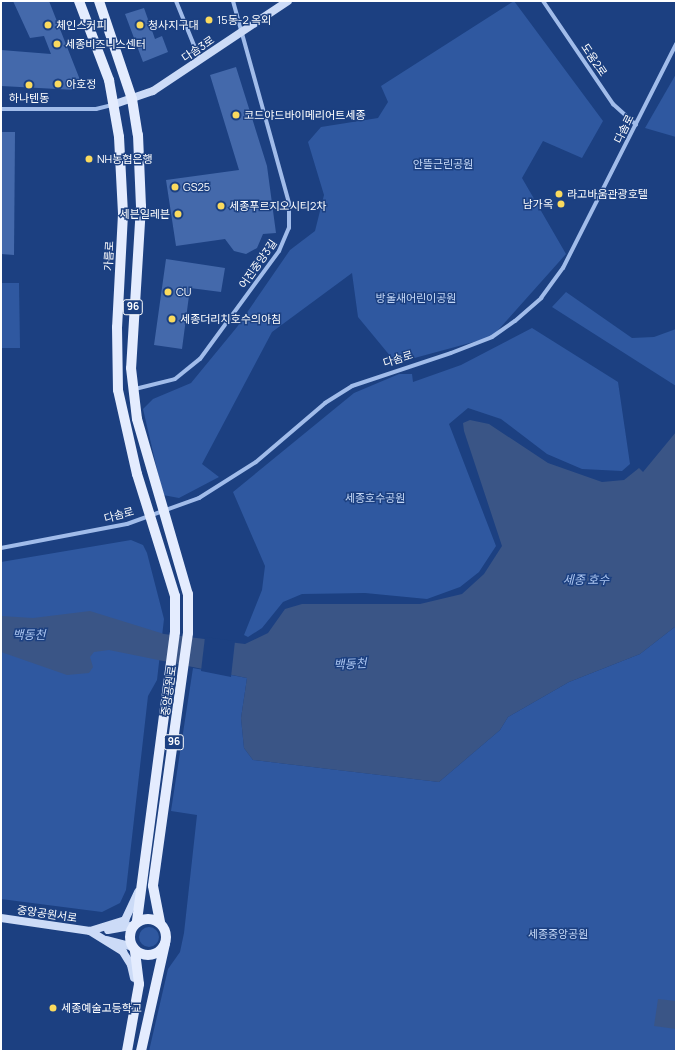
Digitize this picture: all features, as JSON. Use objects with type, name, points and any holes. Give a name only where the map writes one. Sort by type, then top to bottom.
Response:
[{"type":"main road","name":"가름로","points":[[79,1],[115,104],[124,214],[117,327],[118,382],[137,474],[150,516]]},
{"type":"main road","name":"96","points":[[99,1],[132,99],[141,206],[132,326],[133,389],[149,471],[162,512]]},
{"type":"main road","name":"중앙공원로","points":[[160,922],[153,886],[188,633],[188,594],[162,512]]},
{"type":"main road","name":"중앙공원로","points":[[136,923],[175,632],[175,596],[150,516]]},
{"type":"main road","points":[[136,923],[148,918],[160,922]]},
{"type":"main road","name":"96","points":[[141,1051],[166,932],[160,922]]},
{"type":"main road","name":"96","points":[[127,1051],[136,990],[140,974],[130,938],[136,923]]},
{"type":"main road","points":[[134,948],[145,956],[162,948]]},
{"type":"main road","name":"96","points":[[137,1051],[149,980],[162,948]]},
{"type":"street","points":[[176,1],[201,60]]},
{"type":"street","name":"어진중앙3길","points":[[133,389],[175,379],[194,365],[286,240],[289,203],[233,1]]},
{"type":"street","name":"다솜3로","points":[[115,104],[154,91],[288,1]]},
{"type":"street","name":"도움2로","points":[[543,1],[613,104],[636,125]]},
{"type":"street","name":"다솜로","points":[[1,548],[43,543],[150,516],[199,498],[230,480],[352,386],[451,353],[492,337],[515,321],[541,298],[564,268],[676,44]]},
{"type":"street","points":[[1,109],[96,110],[115,104]]},
{"type":"street","points":[[90,931],[125,920],[132,910],[149,829]]},
{"type":"street","name":"중앙공원서로","points":[[1,918],[90,931]]},
{"type":"street","points":[[100,927],[121,929],[136,923]]},
{"type":"street","points":[[90,931],[129,958],[136,990]]},
{"type":"street","points":[[101,939],[134,948]]},
{"type":"green space","name":"안뜰근린공원","points":[[514,1],[603,121],[582,158],[543,141],[522,178],[566,254],[492,337],[396,363],[358,317],[352,273],[272,332],[202,464],[219,477],[179,498],[163,495],[143,409],[153,399],[191,383],[237,327],[290,250],[315,231],[324,195],[308,142],[321,127],[378,118],[388,102],[381,86]]},
{"type":"green space","points":[[676,74],[676,137],[645,128]]},
{"type":"green space","points":[[1,283],[19,283],[20,348],[1,348]]},
{"type":"green space","points":[[566,292],[632,338],[654,337],[676,329],[676,386],[552,307]]},
{"type":"green space","name":"세종호수공원","points":[[532,328],[618,382],[630,464],[622,471],[582,469],[547,454],[501,419],[468,408],[449,424],[496,546],[479,572],[460,587],[427,599],[365,593],[302,594],[283,602],[262,628],[248,637],[244,635],[262,590],[265,566],[233,492],[354,393],[399,374],[412,374],[413,382],[461,365]]},
{"type":"green space","points":[[131,540],[143,545],[147,553],[164,619],[157,680],[148,696],[126,890],[120,903],[102,912],[1,899],[1,562]]},
{"type":"green space","name":"세종중앙공원","points":[[676,626],[676,1051],[149,1051],[168,969],[180,952],[184,933],[197,815],[171,811],[193,668],[247,678],[241,718],[244,748],[253,760],[439,782],[500,730],[508,717],[569,682],[640,654]]},
{"type":"green space","points":[[149,927],[156,930],[159,937],[156,944],[149,947],[142,944],[139,937],[142,930]]},
{"type":"water","name":"세종 호수","points":[[470,420],[489,424],[548,463],[602,482],[624,480],[639,468],[643,472],[676,432],[676,626],[640,654],[569,682],[508,717],[500,730],[439,782],[253,760],[244,748],[241,718],[247,678],[109,650],[94,652],[90,657],[93,667],[89,673],[67,675],[1,652],[1,616],[33,618],[90,611],[164,634],[245,644],[268,633],[285,609],[302,604],[420,604],[462,594],[484,574],[502,546],[464,431],[463,423]]},
{"type":"water","points":[[658,999],[676,1001],[676,1029],[654,1026]]},
{"type":"pier","points":[[205,637],[235,641],[231,677],[201,671]]},
{"type":"building","name":"세종비즈니스센터","points":[[13,1],[49,1],[82,85],[75,86],[76,90],[1,86],[1,50],[51,54],[44,36],[30,38]]},
{"type":"building","name":"청사지구대","points":[[144,8],[155,39],[162,36],[168,52],[143,62],[125,14]]},
{"type":"building","name":"세종푸르지오시티2차","points":[[236,67],[267,166],[276,233],[263,234],[257,248],[246,254],[234,251],[225,239],[176,246],[166,180],[239,170],[210,75]]},
{"type":"building","points":[[1,132],[15,132],[14,255],[1,254]]},
{"type":"building","name":"세종더리치호수의아침","points":[[166,259],[225,268],[221,292],[190,288],[182,349],[154,345]]},
{"type":"place","name":"15동-2 옥외","points":[[209,20]]},
{"type":"place","name":"체인스커피","points":[[48,25]]},
{"type":"place","name":"청사지구대","points":[[140,25]]},
{"type":"place","name":"세종비즈니스센터","points":[[57,44]]},
{"type":"place","name":"아호정","points":[[58,84]]},
{"type":"place","name":"하나텐동","points":[[29,85]]},
{"type":"place","name":"코드야드바이메리어트세종","points":[[236,115]]},
{"type":"place","name":"NH농협은행","points":[[89,159]]},
{"type":"place","name":"GS25","points":[[175,187]]},
{"type":"place","name":"라고바움관광호텔","points":[[559,194]]},
{"type":"place","name":"남가옥","points":[[561,204]]},
{"type":"place","name":"세종푸르지오시티2차","points":[[221,206]]},
{"type":"place","name":"세븐일레븐","points":[[178,214]]},
{"type":"place","name":"CU","points":[[168,292]]},
{"type":"place","name":"세종더리치호수의아침","points":[[172,319]]},
{"type":"place","name":"세종예술고등학교","points":[[53,1008]]},
{"type":"park label","name":"방울새어린이공원","points":[[416,298]]},
{"type":"water label","name":"백동천","points":[[29,635]]},
{"type":"water label","name":"백동천","points":[[350,664]]}]
